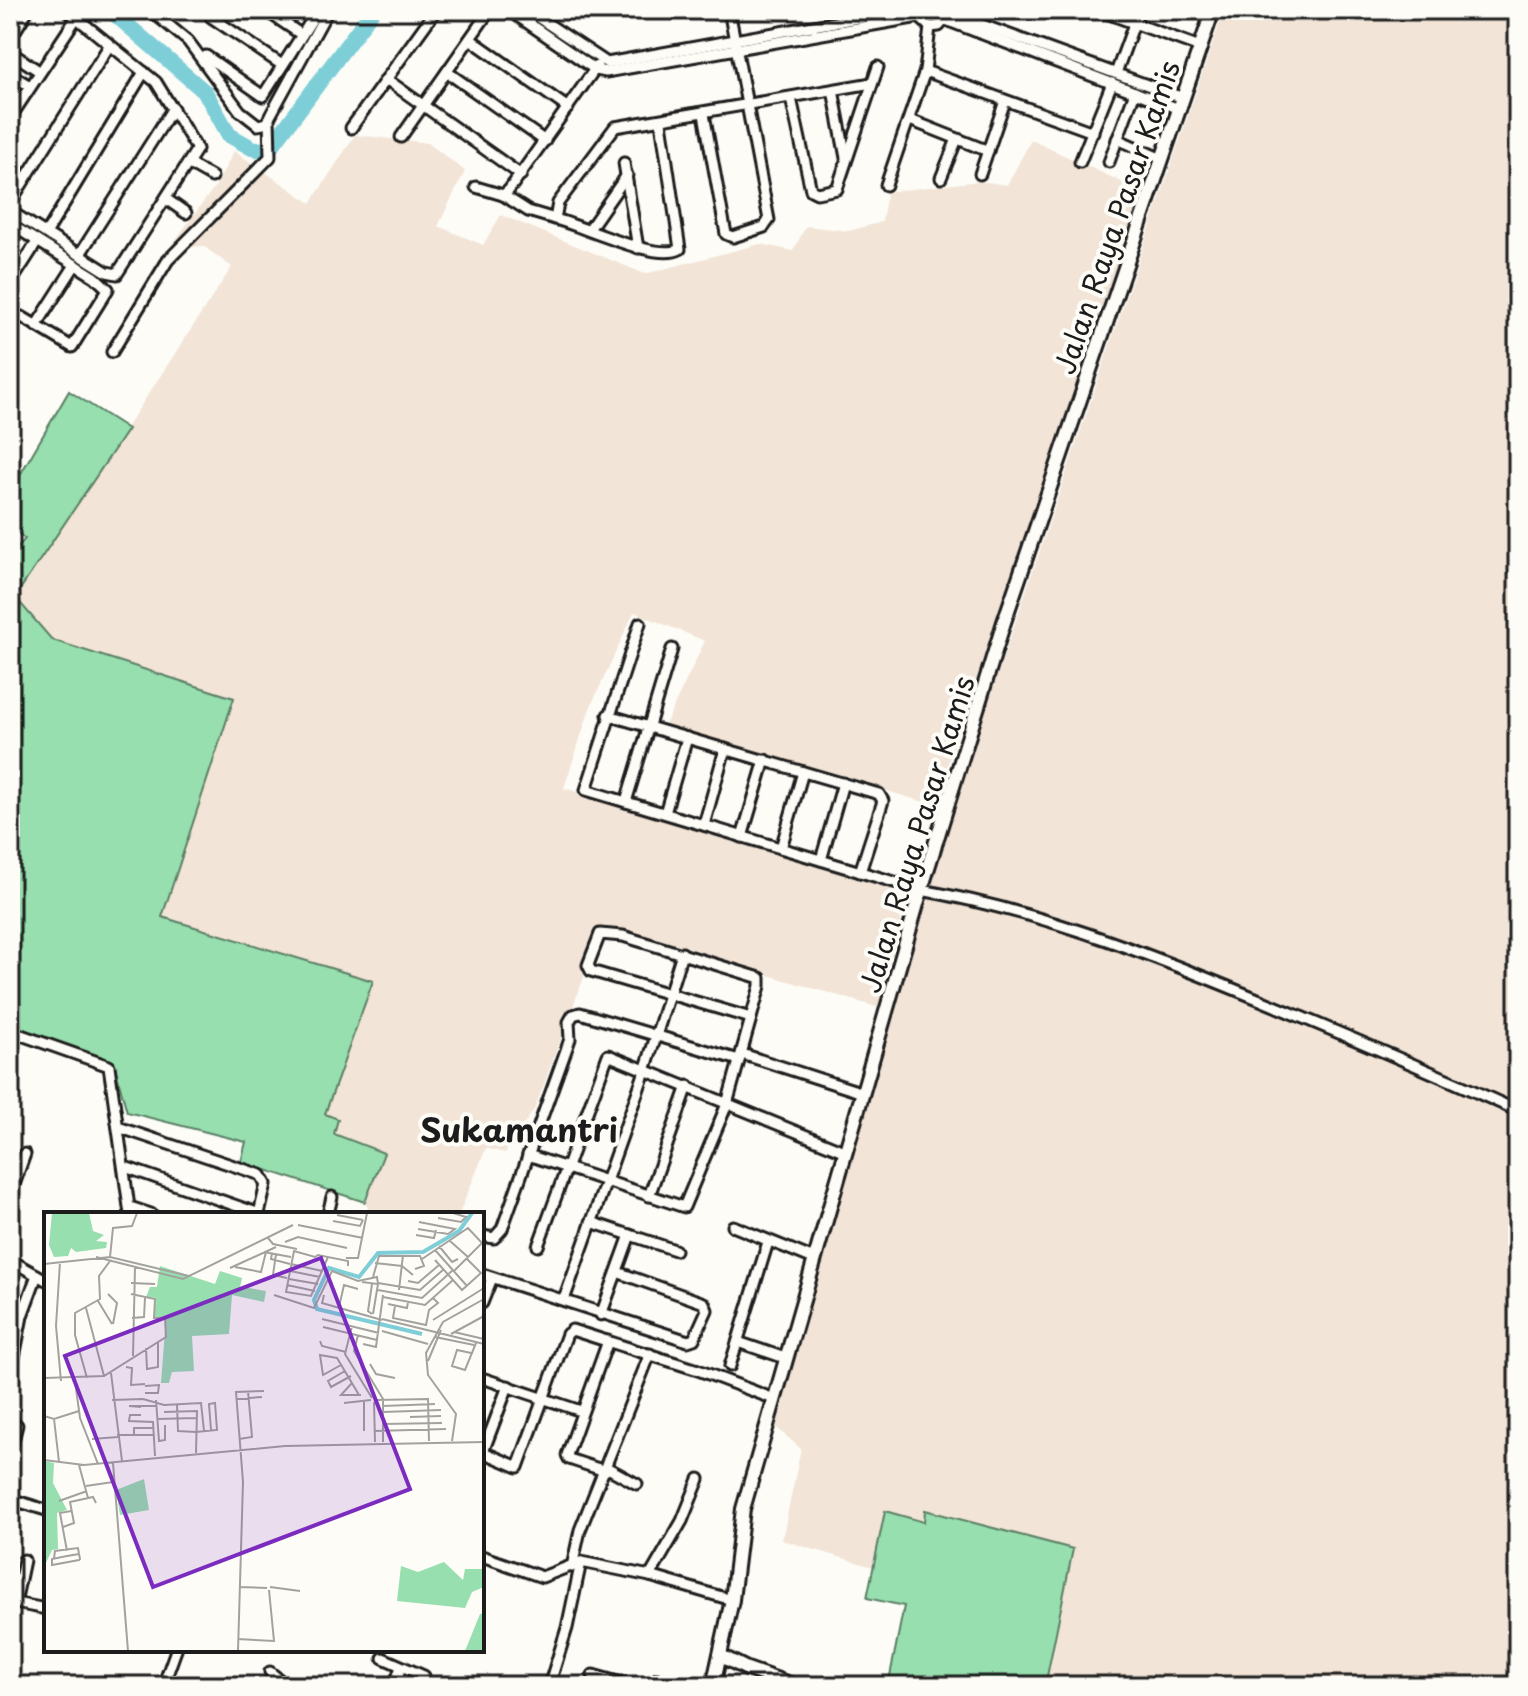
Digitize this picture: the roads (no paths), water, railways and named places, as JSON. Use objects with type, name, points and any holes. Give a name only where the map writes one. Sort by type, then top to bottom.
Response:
[{"type":"main road","name":"Jalan Raya Pasar Kamis","points":[[713,1686],[732,1600],[743,1509],[921,890],[1004,622],[1213,10]]},
{"type":"main road","points":[[721,1656],[795,1686]]},
{"type":"street","points":[[10,39],[28,10]]},
{"type":"street","points":[[10,211],[107,272],[117,274],[189,164],[196,144],[156,82],[75,20],[67,10]]},
{"type":"street","points":[[150,10],[188,41],[246,116],[258,125],[269,128]]},
{"type":"street","points":[[265,10],[302,35]]},
{"type":"street","points":[[206,56],[263,96],[318,10]]},
{"type":"street","points":[[112,352],[168,260],[266,163],[272,150],[269,128],[328,10]]},
{"type":"street","points":[[351,128],[436,10]]},
{"type":"street","points":[[401,137],[490,10]]},
{"type":"street","points":[[509,10],[598,65]]},
{"type":"street","points":[[527,10],[598,65]]},
{"type":"street","points":[[604,10],[617,13],[630,10]]},
{"type":"street","points":[[704,114],[726,234],[733,237],[764,227],[769,220],[729,10]]},
{"type":"street","points":[[737,45],[902,10]]},
{"type":"street","points":[[1098,10],[1200,47]]},
{"type":"street","points":[[1116,73],[1139,10]]},
{"type":"street","points":[[503,195],[521,175],[598,65],[918,14],[930,27],[925,71],[886,185]]},
{"type":"street","points":[[930,27],[939,26],[948,14]]},
{"type":"street","points":[[948,14],[1116,73],[1131,87]]},
{"type":"street","points":[[948,14],[1112,83],[1181,104]]},
{"type":"street","points":[[211,17],[282,65]]},
{"type":"street","points":[[10,118],[75,20]]},
{"type":"street","points":[[470,39],[568,108]]},
{"type":"street","points":[[10,203],[109,46]]},
{"type":"street","points":[[10,52],[39,71]]},
{"type":"street","points":[[791,98],[812,192],[838,188],[878,67]]},
{"type":"street","points":[[925,71],[1093,132]]},
{"type":"street","points":[[47,232],[144,72]]},
{"type":"street","points":[[447,72],[545,141]]},
{"type":"street","points":[[10,74],[30,86]]},
{"type":"street","points":[[386,79],[521,175]]},
{"type":"street","points":[[555,219],[558,203],[611,129],[872,83]]},
{"type":"street","points":[[1080,162],[1112,83]]},
{"type":"street","points":[[1109,162],[1131,87]]},
{"type":"street","points":[[833,90],[846,159]]},
{"type":"street","points":[[980,174],[1005,101]]},
{"type":"street","points":[[80,254],[173,108]]},
{"type":"street","points":[[910,120],[988,151]]},
{"type":"street","points":[[476,187],[503,195],[528,211],[590,228],[638,248],[671,252],[680,249],[661,122]]},
{"type":"street","points":[[941,178],[957,139]]},
{"type":"street","points":[[1117,139],[1162,159]]},
{"type":"street","points":[[624,163],[638,248]]},
{"type":"street","points":[[189,164],[212,177]]},
{"type":"street","points":[[590,228],[627,175]]},
{"type":"street","points":[[166,199],[186,213]]},
{"type":"street","points":[[10,224],[108,289],[75,345],[68,346],[22,317]]},
{"type":"street","points":[[10,284],[37,242]]},
{"type":"street","points":[[36,326],[75,265]]},
{"type":"street","points":[[640,623],[586,790],[921,890],[972,899],[1118,943],[1397,1054],[1518,1111]]},
{"type":"street","points":[[626,802],[646,726],[672,649]]},
{"type":"street","points":[[608,715],[881,796],[883,801],[860,872]]},
{"type":"street","points":[[665,813],[687,738]]},
{"type":"street","points":[[704,825],[725,749]]},
{"type":"street","points":[[742,837],[765,760]]},
{"type":"street","points":[[781,848],[803,772]]},
{"type":"street","points":[[821,860],[843,783]]},
{"type":"street","points":[[528,1155],[604,1182],[686,1205],[727,1104],[751,1018],[760,978],[614,934],[604,933],[596,937],[588,965],[591,971],[751,1018]]},
{"type":"street","points":[[564,1300],[645,1071],[682,953]]},
{"type":"street","points":[[484,1236],[494,1238],[502,1229],[570,1039],[569,1022],[573,1015],[580,1013],[863,1093]]},
{"type":"street","points":[[10,1031],[109,1066],[130,1210]]},
{"type":"street","points":[[538,1246],[608,1055],[846,1152]]},
{"type":"street","points":[[649,1196],[688,1086]]},
{"type":"street","points":[[118,1127],[261,1175],[266,1184],[258,1212]]},
{"type":"street","points":[[10,1195],[25,1154]]},
{"type":"street","points":[[125,1167],[255,1212]]},
{"type":"street","points":[[328,1212],[332,1197]]},
{"type":"street","points":[[591,1222],[675,1250]]},
{"type":"street","points":[[733,1226],[814,1259]]},
{"type":"street","points":[[601,1315],[630,1235]]},
{"type":"street","points":[[730,1366],[768,1242]]},
{"type":"street","points":[[10,1260],[42,1277],[22,1316],[12,1368]]},
{"type":"street","points":[[487,1276],[601,1315],[688,1341],[694,1339],[707,1310],[704,1303],[617,1272]]},
{"type":"street","points":[[484,1452],[515,1466],[520,1463],[568,1332],[575,1330],[774,1399]]},
{"type":"street","points":[[608,1341],[567,1457],[607,1467],[637,1484]]},
{"type":"street","points":[[738,1342],[785,1358]]},
{"type":"street","points":[[549,1686],[560,1654],[580,1530],[650,1354]]},
{"type":"street","points":[[484,1379],[581,1411]]},
{"type":"street","points":[[484,1449],[508,1386]]},
{"type":"street","points":[[10,1452],[17,1425]]},
{"type":"street","points":[[650,1576],[682,1521],[699,1479]]},
{"type":"street","points":[[10,1499],[44,1509]]},
{"type":"street","points":[[484,1557],[542,1577],[576,1564],[650,1576],[732,1600]]},
{"type":"street","points":[[24,1560],[12,1603],[44,1609]]},
{"type":"street","points":[[163,1686],[175,1652]]},
{"type":"street","points":[[383,1658],[424,1676]]},
{"type":"street","points":[[394,1686],[401,1667]]},
{"type":"street","points":[[270,1672],[287,1686]]},
{"type":"street","points":[[593,1675],[632,1686]]},
{"type":"waterway","points":[[110,10],[205,92],[229,135],[252,148],[268,151],[373,10]]},
{"type":"district","name":"Sukamantri","points":[[519,1129]]}]
